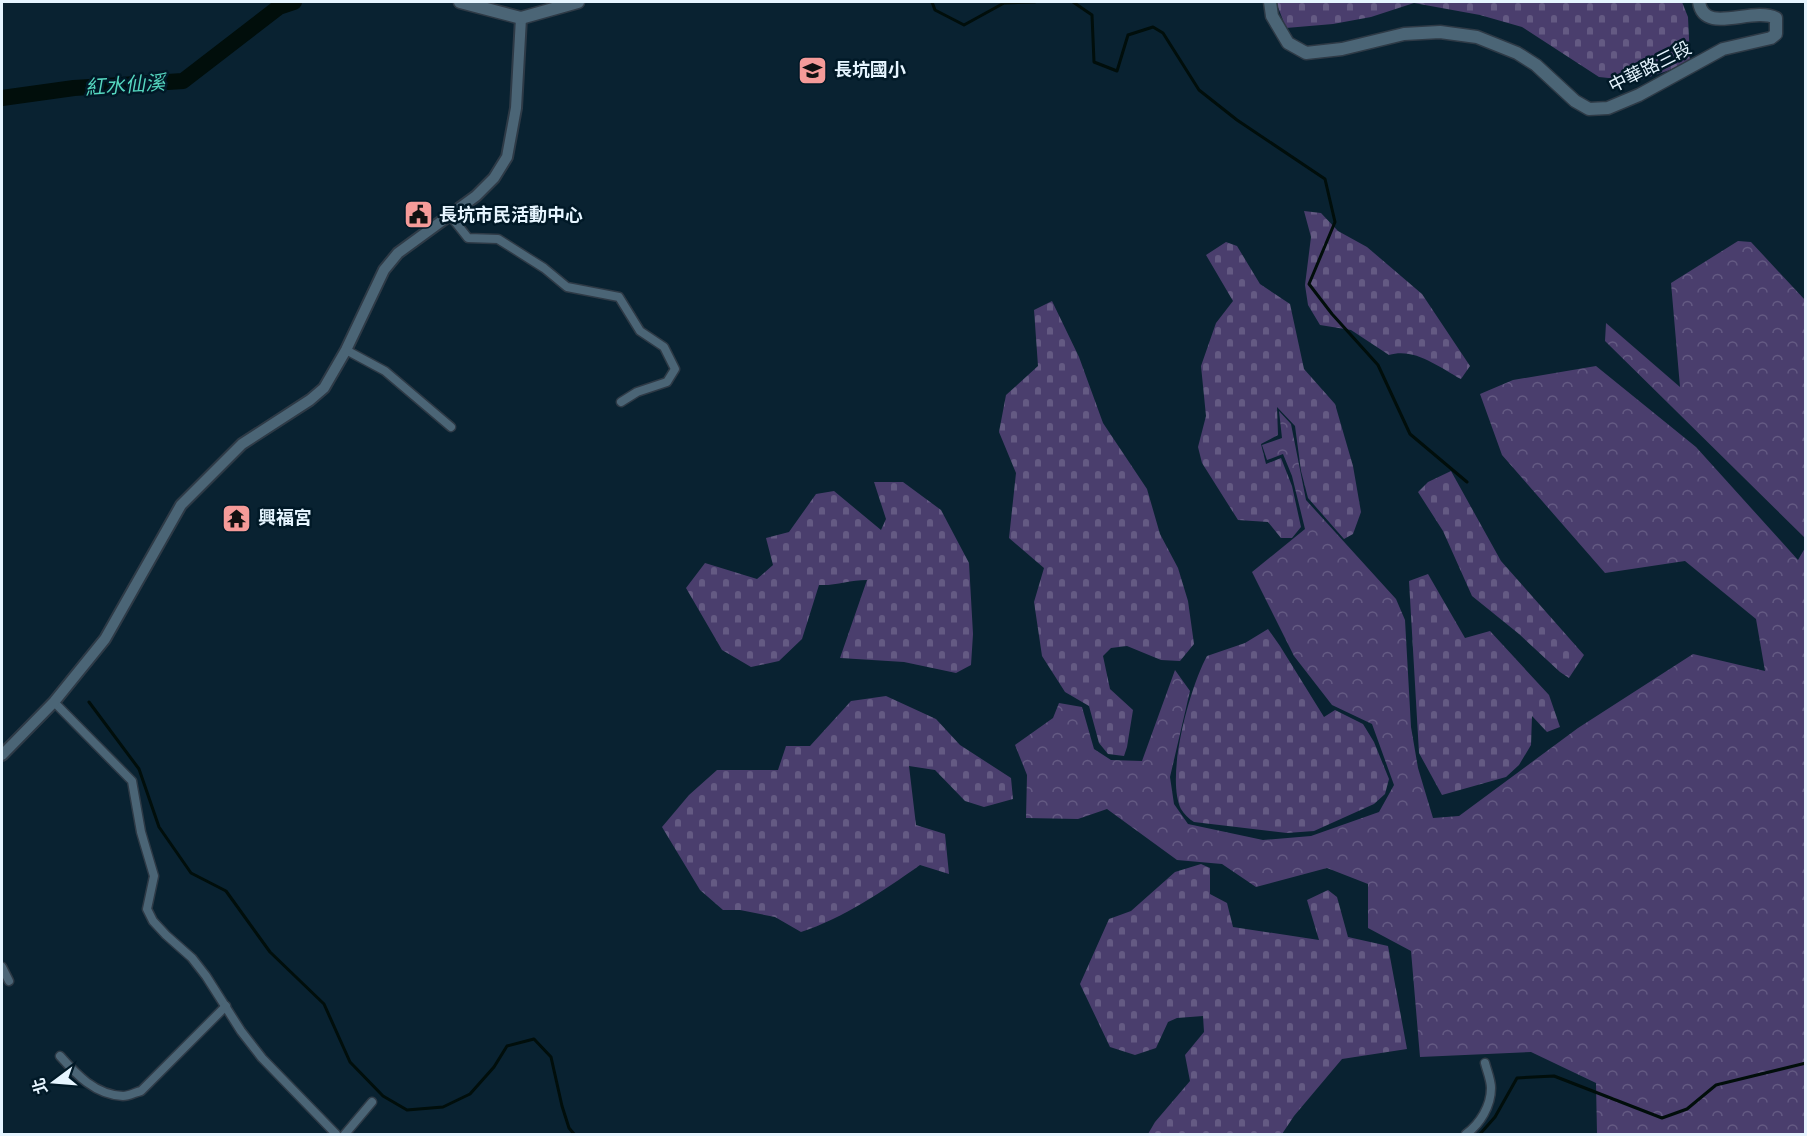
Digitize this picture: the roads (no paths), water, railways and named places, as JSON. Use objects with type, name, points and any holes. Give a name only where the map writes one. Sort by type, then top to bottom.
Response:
[{"type":"main road","points":[[460,2],[520,18],[578,2]]},
{"type":"main road","name":"中華路三段","points":[[1270,2],[1272,16],[1288,43],[1306,53],[1342,50],[1404,34],[1440,32],[1477,38],[1517,53],[1536,64],[1575,101],[1589,109],[1608,108],[1639,95],[1722,49],[1771,38],[1776,34],[1776,18],[1768,14],[1716,19],[1707,17],[1702,12],[1699,2]]},
{"type":"street","points":[[2,754],[54,702],[105,639],[182,505],[242,444],[310,400],[324,388],[346,350],[384,270],[398,253],[476,196],[494,178],[507,157],[516,108],[520,18]]},
{"type":"street","points":[[449,214],[468,238],[498,239],[544,268],[567,287],[620,297],[640,331],[664,347],[675,369],[667,382],[637,392],[621,402]]},
{"type":"street","points":[[346,350],[385,371],[452,427]]},
{"type":"street","points":[[54,702],[132,781],[141,832],[154,876],[147,909],[153,921],[166,936],[192,958],[262,1058],[336,1134]]},
{"type":"street","points":[[2,967],[9,981]]},
{"type":"street","points":[[60,1056],[81,1079],[101,1090],[123,1096],[141,1091],[226,1006]]},
{"type":"street","points":[[1466,1134],[1479,1123],[1486,1107],[1491,1087],[1485,1063]]},
{"type":"street","points":[[345,1134],[372,1102]]},
{"type":"waterway","name":"紅水仙溪","points":[[2,98],[74,88],[183,81],[279,7],[294,2]]},
{"type":"waterway","points":[[932,2],[935,10],[964,25],[1004,3],[1035,2]]},
{"type":"waterway","points":[[1073,2],[1092,15],[1094,62],[1117,71],[1128,35],[1153,27],[1163,33],[1199,90],[1237,120],[1325,179],[1335,222],[1309,284],[1332,314],[1378,365],[1410,434],[1467,482]]},
{"type":"waterway","points":[[89,702],[139,769],[159,827],[191,873],[226,891],[270,952],[324,1004],[350,1062],[383,1096],[407,1110],[443,1107],[470,1094],[494,1067],[507,1046],[534,1039],[551,1057],[562,1106],[569,1128],[574,1134]]},
{"type":"waterway","points":[[1480,1134],[1495,1117],[1517,1078],[1554,1076],[1662,1118],[1687,1109],[1716,1085],[1806,1063]]},
{"type":"place","name":"長坑國小","points":[[813,70]]},
{"type":"place","name":"長坑市民活動中心","points":[[418,215]]},
{"type":"place","name":"興福宮","points":[[237,518]]}]
